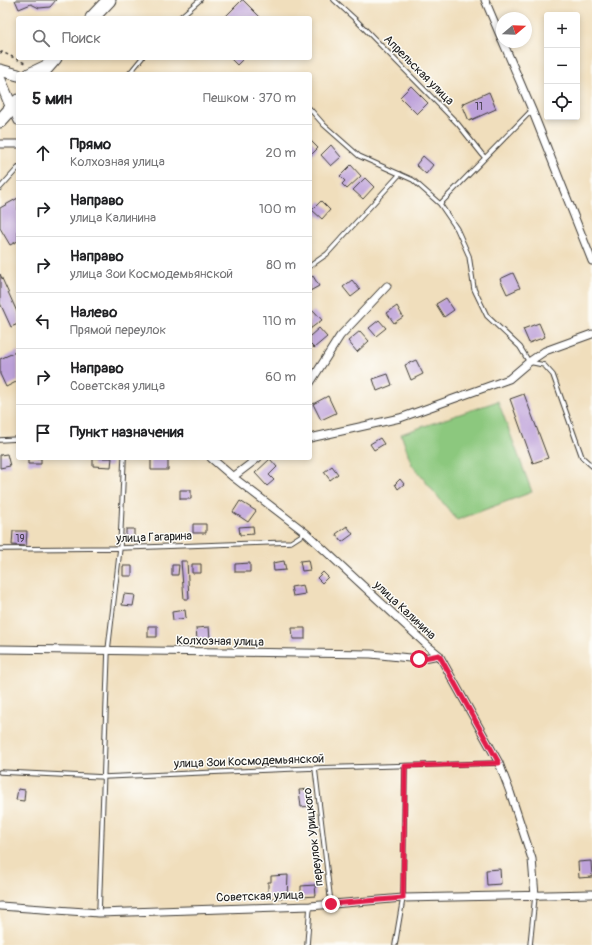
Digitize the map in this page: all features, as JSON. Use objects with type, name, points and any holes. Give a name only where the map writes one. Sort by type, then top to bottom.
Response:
[{"type":"highway","points":[[94,16],[109,0]]},
{"type":"highway","points":[[37,72],[53,61]]},
{"type":"highway","points":[[0,121],[15,104]]},
{"type":"main road","points":[[0,70],[16,74]]},
{"type":"main road","points":[[0,80],[15,104]]},
{"type":"street","points":[[484,0],[496,27]]},
{"type":"street","points":[[505,48],[532,110],[592,261]]},
{"type":"street","points":[[0,144],[16,144]]},
{"type":"street","points":[[312,380],[340,336],[386,286]]},
{"type":"street","points":[[312,438],[400,418],[509,379],[545,351],[592,334]]},
{"type":"street","name":"улица Калинина","points":[[213,460],[232,477],[306,533],[428,647],[439,655],[499,763],[532,859],[535,896]]},
{"type":"street","points":[[232,477],[255,460]]},
{"type":"street","name":"Колхозная улица","points":[[0,649],[371,654],[419,659],[439,655]]},
{"type":"street","name":"Советская улица","points":[[0,906],[99,912],[310,906],[403,898],[592,894]]},
{"type":"lane","points":[[181,16],[200,0]]},
{"type":"lane","name":"Апрельская улица","points":[[334,0],[356,20],[458,124],[485,158]]},
{"type":"lane","points":[[131,72],[140,60]]},
{"type":"lane","points":[[440,204],[532,110]]},
{"type":"lane","points":[[312,111],[324,125],[359,156],[413,180],[440,204],[457,229],[469,256],[474,290],[487,316],[520,347],[529,362],[544,365],[553,375],[582,457],[592,466]]},
{"type":"lane","points":[[0,188],[16,170]]},
{"type":"lane","points":[[312,265],[327,254],[400,174]]},
{"type":"lane","points":[[0,440],[16,439]]},
{"type":"lane","points":[[99,912],[108,650],[120,548],[124,460]]},
{"type":"lane","name":"улица Гагарина","points":[[0,548],[120,548],[291,542],[306,533]]},
{"type":"lane","name":"улица Зои Космодемьянской","points":[[0,772],[104,777],[315,768],[499,763]]},
{"type":"lane","points":[[395,945],[403,898],[405,766]]},
{"type":"lane","name":"переулок Урицкого","points":[[315,768],[331,904]]},
{"type":"lane","points":[[530,945],[535,896]]},
{"type":"lane","points":[[307,945],[310,906]]},
{"type":"path","points":[[0,53],[2,52],[34,72]]},
{"type":"green space","points":[[498,401],[532,492],[457,520],[412,465],[401,434]]},
{"type":"building","points":[[15,0],[56,0],[50,7],[39,8],[31,4],[19,9]]},
{"type":"building","points":[[243,0],[259,16],[226,16]]},
{"type":"building","points":[[232,60],[242,60],[237,65]]},
{"type":"building","points":[[411,86],[428,103],[417,114],[400,97]]},
{"type":"building","points":[[489,92],[496,109],[469,121],[462,104]]},
{"type":"building","points":[[312,142],[318,148],[312,154]]},
{"type":"building","points":[[331,145],[341,157],[331,166],[321,155]]},
{"type":"building","points":[[423,156],[433,165],[426,174],[416,165]]},
{"type":"building","points":[[351,165],[361,176],[347,189],[342,184],[345,181],[340,176]]},
{"type":"building","points":[[365,178],[374,187],[363,199],[353,190]]},
{"type":"building","points":[[16,199],[16,242],[10,245],[0,228],[0,208]]},
{"type":"building","points":[[321,201],[330,210],[322,219],[312,210]]},
{"type":"building","points":[[513,273],[520,288],[507,294],[500,279]]},
{"type":"building","points":[[0,274],[16,310],[16,325],[11,327],[0,303]]},
{"type":"building","points":[[313,276],[319,286],[312,290]]},
{"type":"building","points":[[352,280],[360,290],[351,297],[343,287]]},
{"type":"building","points":[[446,298],[454,310],[444,317],[436,304]]},
{"type":"building","points":[[397,306],[403,317],[394,323],[387,313]]},
{"type":"building","points":[[314,311],[322,320],[312,328],[312,312]]},
{"type":"building","points":[[379,320],[386,328],[376,336],[369,328]]},
{"type":"building","points":[[539,323],[545,337],[529,343],[523,329]]},
{"type":"building","points":[[319,328],[327,337],[314,348],[312,346],[312,334]]},
{"type":"building","points":[[360,331],[369,341],[357,352],[348,341]]},
{"type":"building","points":[[16,352],[16,382],[6,387],[0,374],[0,359]]},
{"type":"building","points":[[416,360],[423,374],[411,380],[405,365]]},
{"type":"building","points":[[388,374],[392,385],[377,391],[373,379]]},
{"type":"building","points":[[524,394],[548,458],[533,463],[510,399]]},
{"type":"building","points":[[328,396],[336,413],[321,420],[313,404]]},
{"type":"building","points":[[380,438],[384,444],[374,450],[370,444]]},
{"type":"building","points":[[7,454],[10,466],[0,468],[0,455]]},
{"type":"building","points":[[28,460],[41,460],[41,464],[28,464]]},
{"type":"building","points":[[93,460],[112,460],[111,467],[93,466]]},
{"type":"building","points":[[151,460],[168,460],[168,470],[151,470]]},
{"type":"building","points":[[269,460],[271,460],[277,467],[269,475],[274,480],[267,486],[255,473]]},
{"type":"building","points":[[332,466],[338,474],[330,480],[324,472]]},
{"type":"building","points":[[400,479],[404,484],[398,489],[395,484]]},
{"type":"building","points":[[180,490],[191,490],[191,499],[180,499]]},
{"type":"building","points":[[240,501],[256,511],[248,522],[233,512]]},
{"type":"building","points":[[193,524],[206,524],[206,533],[193,533]]},
{"type":"building","points":[[253,526],[254,534],[240,535],[239,527]]},
{"type":"building","points":[[347,526],[353,534],[342,542],[336,534]]},
{"type":"building","points":[[126,529],[134,529],[134,537],[126,537]]},
{"type":"building","points":[[13,531],[27,531],[26,546],[12,545]]},
{"type":"building","points":[[308,560],[310,570],[302,571],[300,561]]},
{"type":"building","points":[[181,561],[187,561],[189,599],[184,599]]},
{"type":"building","points":[[284,561],[286,570],[274,571],[273,563]]},
{"type":"building","points":[[250,563],[250,572],[235,572],[235,564]]},
{"type":"building","points":[[192,564],[201,564],[201,573],[192,573]]},
{"type":"building","points":[[172,565],[179,565],[178,575],[172,575]]},
{"type":"building","points":[[123,566],[132,566],[132,576],[123,576]]},
{"type":"building","points":[[323,572],[328,577],[322,583],[317,578]]},
{"type":"building","points":[[303,585],[305,594],[293,596],[291,587]]},
{"type":"building","points":[[124,594],[135,595],[133,606],[122,605]]},
{"type":"building","points":[[185,610],[186,618],[173,620],[172,612]]},
{"type":"building","points":[[148,626],[157,626],[157,637],[148,637]]},
{"type":"building","points":[[209,627],[210,639],[197,640],[196,628]]},
{"type":"building","points":[[292,628],[305,628],[305,639],[293,639]]},
{"type":"building","points":[[18,789],[25,790],[24,801],[16,800]]},
{"type":"building","points":[[311,789],[312,806],[301,807],[299,790]]},
{"type":"building","points":[[591,861],[592,877],[579,878],[578,862]]},
{"type":"building","points":[[500,869],[501,884],[487,885],[486,870]]},
{"type":"building","points":[[288,875],[287,898],[268,898],[268,882],[271,882],[271,876]]},
{"type":"building","points":[[315,885],[316,896],[301,897],[301,886]]},
{"type":"route","points":[[331,904],[403,898],[405,766],[499,763],[439,655],[419,659]]}]
